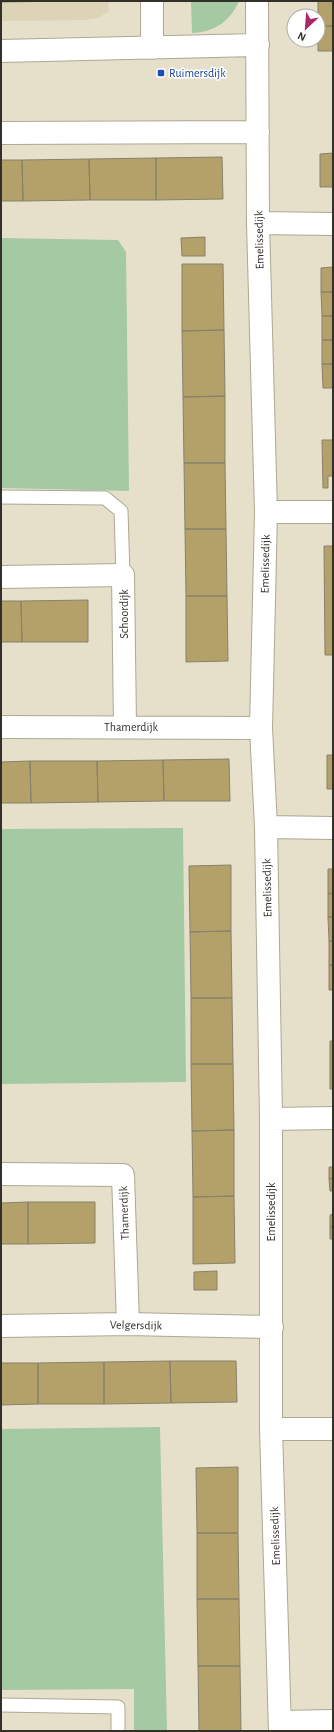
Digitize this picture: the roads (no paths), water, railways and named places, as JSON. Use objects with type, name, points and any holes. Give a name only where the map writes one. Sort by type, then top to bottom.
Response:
[{"type":"street","points":[[152,1],[152,48]]},
{"type":"street","points":[[1,51],[258,45],[257,1]]},
{"type":"street","name":"Emelissedijk","points":[[258,45],[258,223],[266,512],[261,728],[266,827],[271,1119],[271,1429],[280,1727]]},
{"type":"street","points":[[1,133],[258,132]]},
{"type":"street","points":[[258,223],[333,224]]},
{"type":"street","points":[[266,512],[333,512]]},
{"type":"street","name":"Schoordijk","points":[[1,577],[123,575],[125,727]]},
{"type":"street","name":"Thamerdijk","points":[[1,727],[261,728]]},
{"type":"street","points":[[266,827],[333,828]]},
{"type":"street","points":[[271,1119],[333,1118]]},
{"type":"street","name":"Thamerdijk","points":[[1,1174],[123,1175],[128,1324]]},
{"type":"street","name":"Velgersdijk","points":[[1,1326],[128,1324],[272,1327]]},
{"type":"street","points":[[271,1429],[333,1429]]},
{"type":"street","points":[[280,1727],[333,1721]]},
{"type":"lane","points":[[1,498],[106,498],[120,511],[123,575]]},
{"type":"lane","points":[[1,1705],[118,1707],[118,1731]]},
{"type":"place","name":"Ruimersdijk","points":[[161,73]]}]
